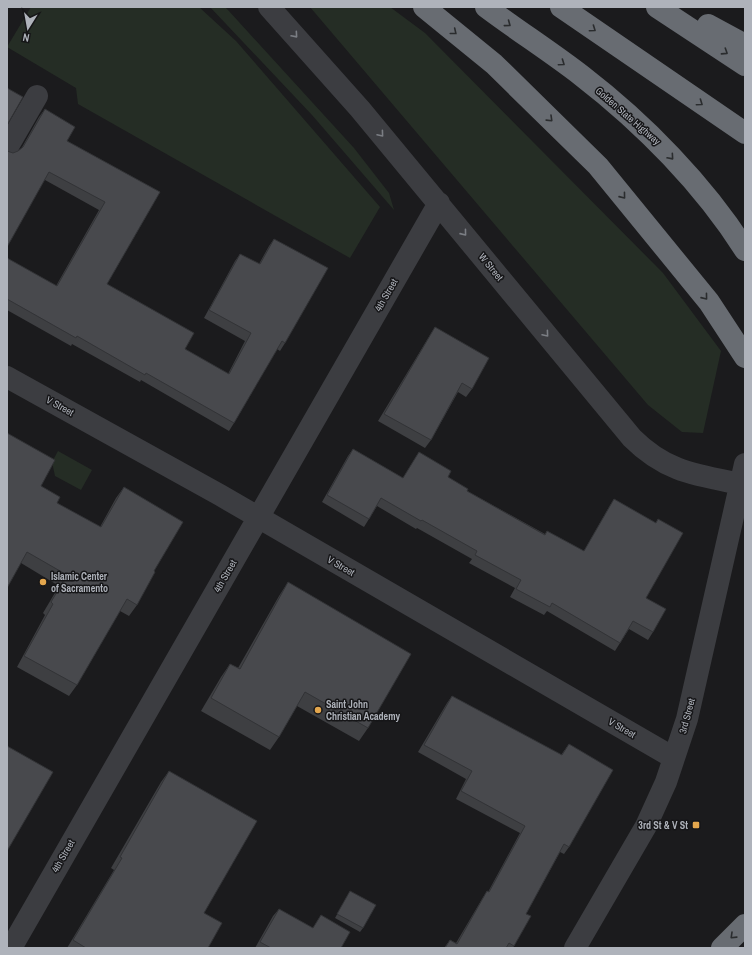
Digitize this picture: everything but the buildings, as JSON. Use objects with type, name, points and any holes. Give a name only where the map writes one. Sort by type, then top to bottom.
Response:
[{"type":"highway","points":[[424,7],[494,64],[598,166],[708,302],[745,357]]},
{"type":"highway","name":"Golden State Highway","points":[[486,7],[583,77],[660,143],[727,221],[745,250]]},
{"type":"highway","points":[[561,7],[745,134]]},
{"type":"highway","points":[[657,7],[745,65]]},
{"type":"highway","points":[[673,7],[745,45]]},
{"type":"highway","points":[[722,948],[745,925]]},
{"type":"street","name":"W Street","points":[[269,7],[355,103],[632,438],[646,452],[674,468],[702,476],[743,474]]},
{"type":"street","points":[[7,148],[37,96]]},
{"type":"street","name":"4th Street","points":[[11,948],[439,203]]},
{"type":"street","name":"V Street","points":[[7,377],[258,517],[674,758]]},
{"type":"street","name":"3rd Street","points":[[575,948],[655,808],[674,758],[687,719],[743,474]]},
{"type":"shaded area","points":[[31,7],[199,7],[236,41],[380,207],[350,258],[78,104],[76,88],[7,47]]},
{"type":"shaded area","points":[[210,7],[225,7],[354,148],[389,193],[394,210],[312,115]]},
{"type":"shaded area","points":[[310,7],[390,7],[425,33],[663,273],[721,351],[703,433],[682,432],[648,405]]},
{"type":"shaded area","points":[[58,451],[92,470],[81,490],[55,476],[52,462]]},
{"type":"place","name":"Islamic Center of Sacramento","points":[[43,582]]},
{"type":"place","name":"Saint John Christian Academy","points":[[318,710]]},
{"type":"place","name":"3rd St & V St","points":[[696,825]]}]
